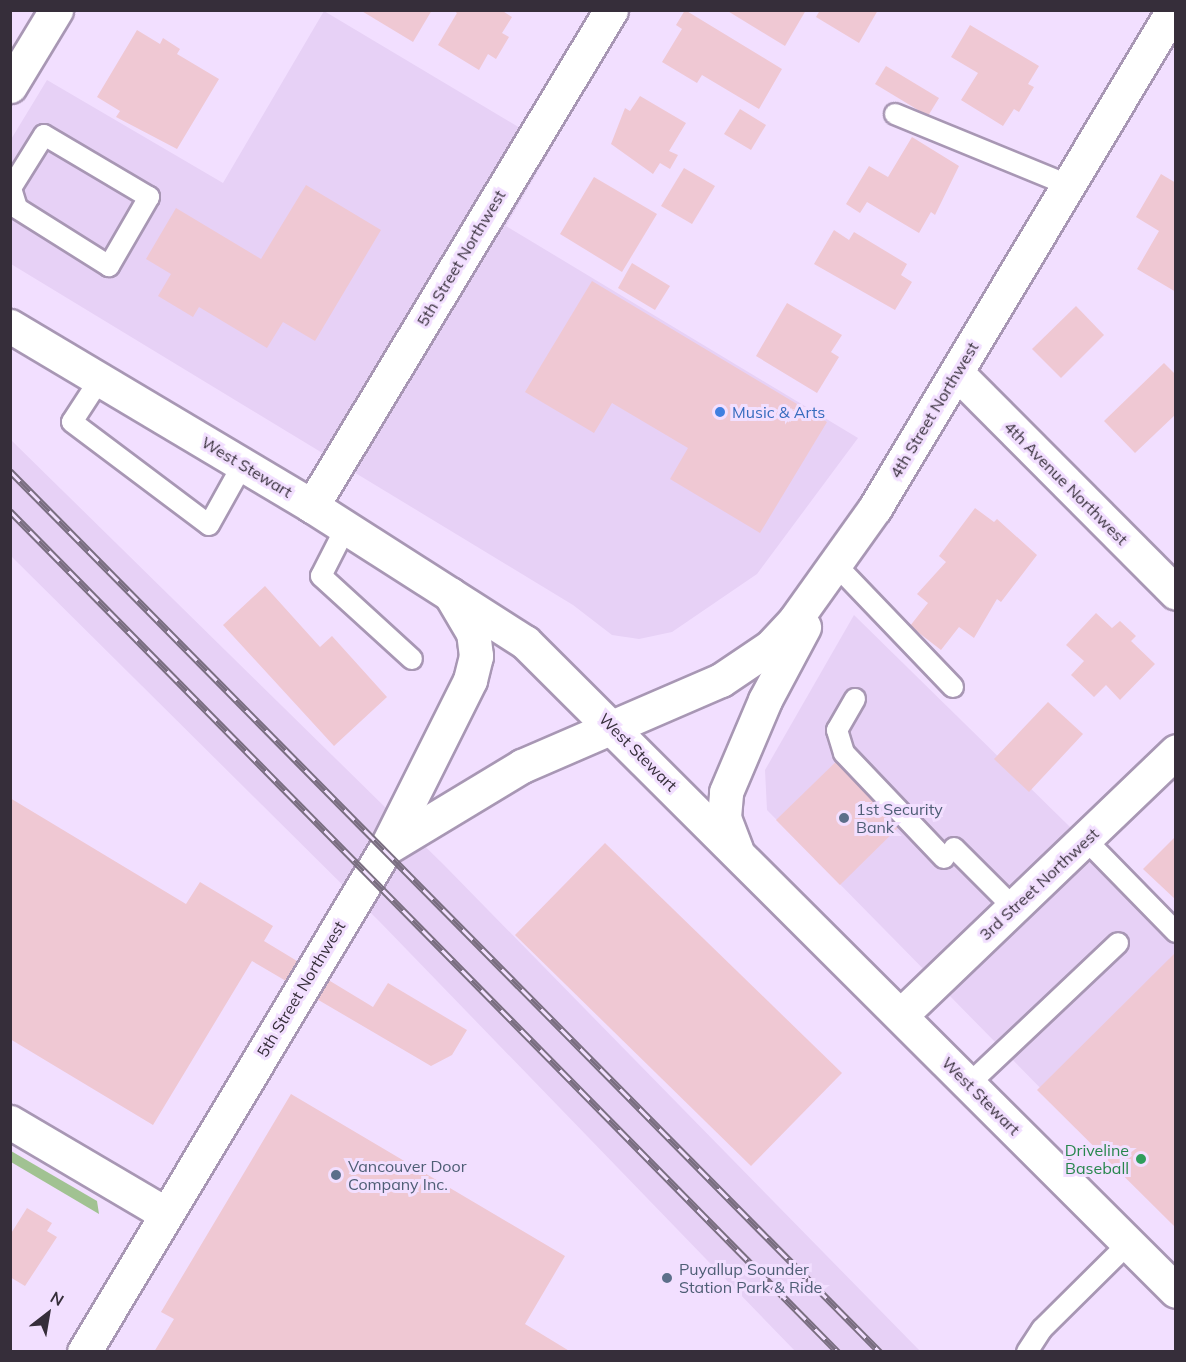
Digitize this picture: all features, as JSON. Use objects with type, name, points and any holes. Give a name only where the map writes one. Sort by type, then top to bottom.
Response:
[{"type":"street","points":[[10,86],[56,10]]},
{"type":"street","name":"5th Street Northwest","points":[[312,506],[611,10]]},
{"type":"street","name":"4th Street Northwest","points":[[613,728],[694,693],[752,661],[795,620],[836,565],[957,373],[1173,10]]},
{"type":"street","name":"West Stewart","points":[[10,326],[312,506],[444,587],[525,642],[1176,1292]]},
{"type":"street","name":"4th Avenue Northwest","points":[[957,373],[1176,592]]},
{"type":"street","points":[[736,851],[724,817],[735,765],[836,565]]},
{"type":"street","points":[[386,848],[474,667],[473,633],[444,587]]},
{"type":"street","name":"5th Street Northwest","points":[[84,1352],[386,848],[522,766],[613,728]]},
{"type":"street","name":"3rd Street Northwest","points":[[901,1015],[1086,840],[1176,751]]},
{"type":"street","points":[[10,1122],[166,1214]]},
{"type":"lane","points":[[895,114],[1068,185]]},
{"type":"lane","points":[[44,135],[149,197],[109,266],[17,208],[11,188],[18,162],[44,135]]},
{"type":"lane","points":[[100,379],[72,422],[209,525],[243,464]]},
{"type":"lane","points":[[345,527],[321,576],[412,659]]},
{"type":"lane","points":[[836,565],[953,687]]},
{"type":"lane","points":[[855,699],[837,730],[844,753],[949,853],[1013,907]]},
{"type":"lane","points":[[1086,840],[1176,932]]},
{"type":"lane","points":[[969,1084],[1118,943]]},
{"type":"lane","points":[[1027,1352],[1042,1329],[1129,1243]]},
{"type":"shaded area","points":[[324,11],[552,147],[506,226],[858,438],[757,574],[672,632],[639,639],[612,635],[573,605],[11,264],[10,141],[47,80],[223,183]]},
{"type":"shaded area","points":[[10,439],[444,865],[920,1351],[795,1351],[379,921],[11,556]]},
{"type":"shaded area","points":[[854,615],[1175,930],[1175,1225],[767,810],[765,770]]},
{"type":"green space","points":[[11,1151],[97,1201],[99,1214],[11,1162]]},
{"type":"building","points":[[360,10],[432,10],[413,42]]},
{"type":"building","points":[[453,10],[501,10],[512,17],[502,33],[509,37],[496,59],[488,54],[479,70],[438,45],[457,13]]},
{"type":"building","points":[[685,10],[782,69],[759,109],[702,75],[697,83],[662,62],[682,29],[676,25]]},
{"type":"building","points":[[726,10],[806,10],[785,46]]},
{"type":"building","points":[[820,10],[878,10],[859,43],[816,17]]},
{"type":"building","points":[[970,25],[1039,66],[1028,84],[1034,87],[1019,112],[1014,109],[1003,126],[961,100],[978,73],[951,57]]},
{"type":"building","points":[[137,30],[160,44],[163,38],[180,49],[177,54],[219,79],[177,149],[116,117],[120,111],[97,97]]},
{"type":"building","points":[[886,66],[939,98],[928,116],[875,84]]},
{"type":"building","points":[[640,96],[686,123],[669,151],[678,155],[670,169],[660,163],[653,174],[611,144],[625,108],[630,111]]},
{"type":"building","points":[[740,109],[766,125],[751,150],[724,134]]},
{"type":"building","points":[[912,137],[959,166],[935,215],[931,212],[919,233],[867,202],[860,213],[846,204],[869,166],[888,177]]},
{"type":"building","points":[[684,168],[715,186],[692,224],[661,206]]},
{"type":"building","points":[[1161,174],[1176,183],[1176,292],[1137,269],[1159,231],[1136,217]]},
{"type":"building","points":[[594,177],[657,214],[622,272],[560,234]]},
{"type":"building","points":[[306,185],[381,230],[315,341],[283,322],[267,348],[199,307],[193,317],[158,296],[171,274],[146,259],[176,208],[261,259]]},
{"type":"building","points":[[834,230],[849,240],[854,232],[907,264],[901,275],[912,282],[895,310],[814,264]]},
{"type":"building","points":[[632,263],[670,286],[655,310],[618,288]]},
{"type":"building","name":"Music & Arts","points":[[592,281],[827,422],[760,533],[670,479],[688,448],[612,403],[594,433],[525,392]]},
{"type":"building","points":[[787,303],[842,335],[831,352],[839,357],[817,393],[756,356]]},
{"type":"building","points":[[1076,306],[1104,335],[1061,378],[1032,349]]},
{"type":"building","points":[[1164,363],[1176,375],[1176,414],[1135,453],[1104,421]]},
{"type":"building","points":[[975,508],[994,522],[997,519],[1037,555],[1001,602],[997,599],[974,638],[959,627],[941,650],[910,626],[928,603],[917,594],[946,562],[939,556]]},
{"type":"building","points":[[265,586],[320,647],[332,636],[387,697],[334,746],[223,625]]},
{"type":"building","points":[[1096,613],[1112,628],[1120,621],[1136,636],[1131,641],[1155,664],[1120,700],[1106,685],[1094,697],[1071,675],[1084,661],[1066,645]]},
{"type":"building","points":[[1048,702],[1083,734],[1029,792],[994,759]]},
{"type":"building","name":"1st Security Bank","points":[[847,751],[911,815],[840,885],[776,820]]},
{"type":"building","points":[[10,798],[186,904],[200,882],[273,926],[264,941],[373,1007],[388,983],[467,1030],[452,1055],[431,1066],[252,961],[153,1125],[10,1039]]},
{"type":"building","points":[[1176,836],[1176,900],[1143,869]]},
{"type":"building","points":[[605,843],[842,1073],[751,1166],[515,935]]},
{"type":"building","name":"Driveline Baseball","points":[[1174,954],[1176,955],[1176,1228],[1037,1090]]},
{"type":"building","name":"Vancouver Door Company Inc.","points":[[291,1094],[565,1256],[525,1324],[571,1352],[154,1352],[174,1319],[161,1312]]},
{"type":"building","points":[[27,1208],[52,1223],[47,1231],[57,1237],[25,1286],[10,1277],[10,1235]]},
{"type":"railway","points":[[10,471],[880,1352]]},
{"type":"railway","points":[[10,511],[838,1352]]},
{"type":"place","name":"Music & Arts","points":[[720,412]]},
{"type":"place","name":"1st Security Bank","points":[[844,818]]},
{"type":"place","name":"Driveline Baseball","points":[[1141,1159]]},
{"type":"place","name":"Vancouver Door Company Inc.","points":[[336,1175]]},
{"type":"place","name":"Puyallup Sounder Station Park & Ride","points":[[667,1278]]}]
